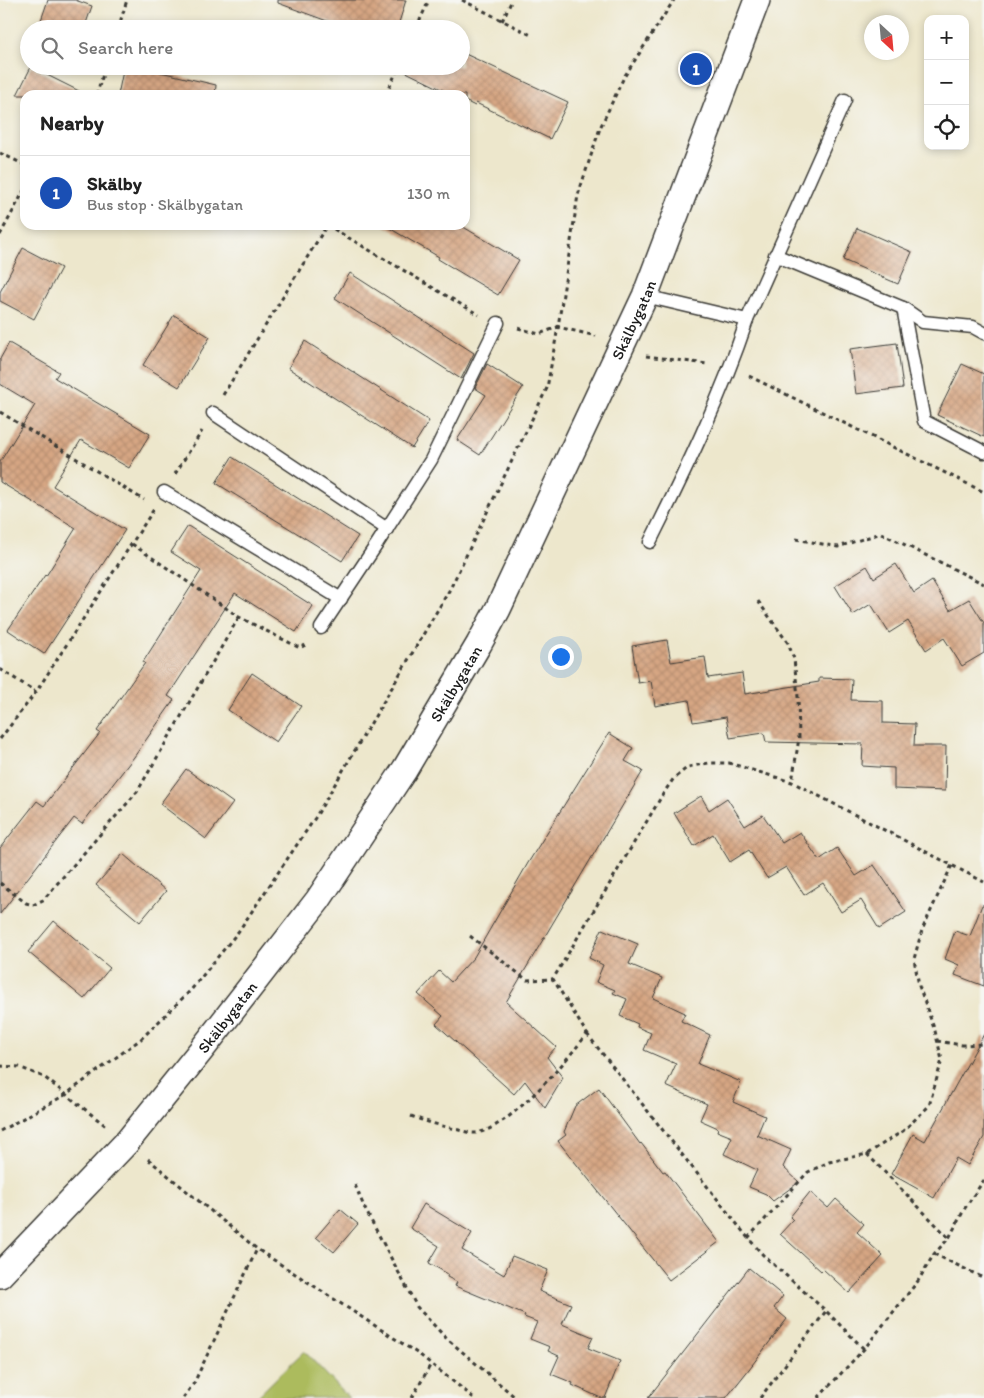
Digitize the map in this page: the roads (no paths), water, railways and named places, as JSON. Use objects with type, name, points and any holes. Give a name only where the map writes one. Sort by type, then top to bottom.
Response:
[{"type":"street","name":"Skälbygatan","points":[[0,1275],[127,1142],[203,1048],[318,900],[405,769],[498,609],[646,296],[757,0]]},
{"type":"lane","points":[[650,542],[681,480],[731,367],[746,320],[845,100]]},
{"type":"lane","points":[[775,255],[902,308],[923,322],[973,327],[984,333]]},
{"type":"lane","points":[[646,296],[746,320]]},
{"type":"lane","points":[[902,308],[924,421],[984,452]]},
{"type":"lane","points":[[321,628],[431,460],[498,323]]},
{"type":"lane","points":[[213,413],[387,529]]},
{"type":"lane","points":[[164,492],[341,599]]},
{"type":"place","name":"Skälby","points":[[696,69]]}]
